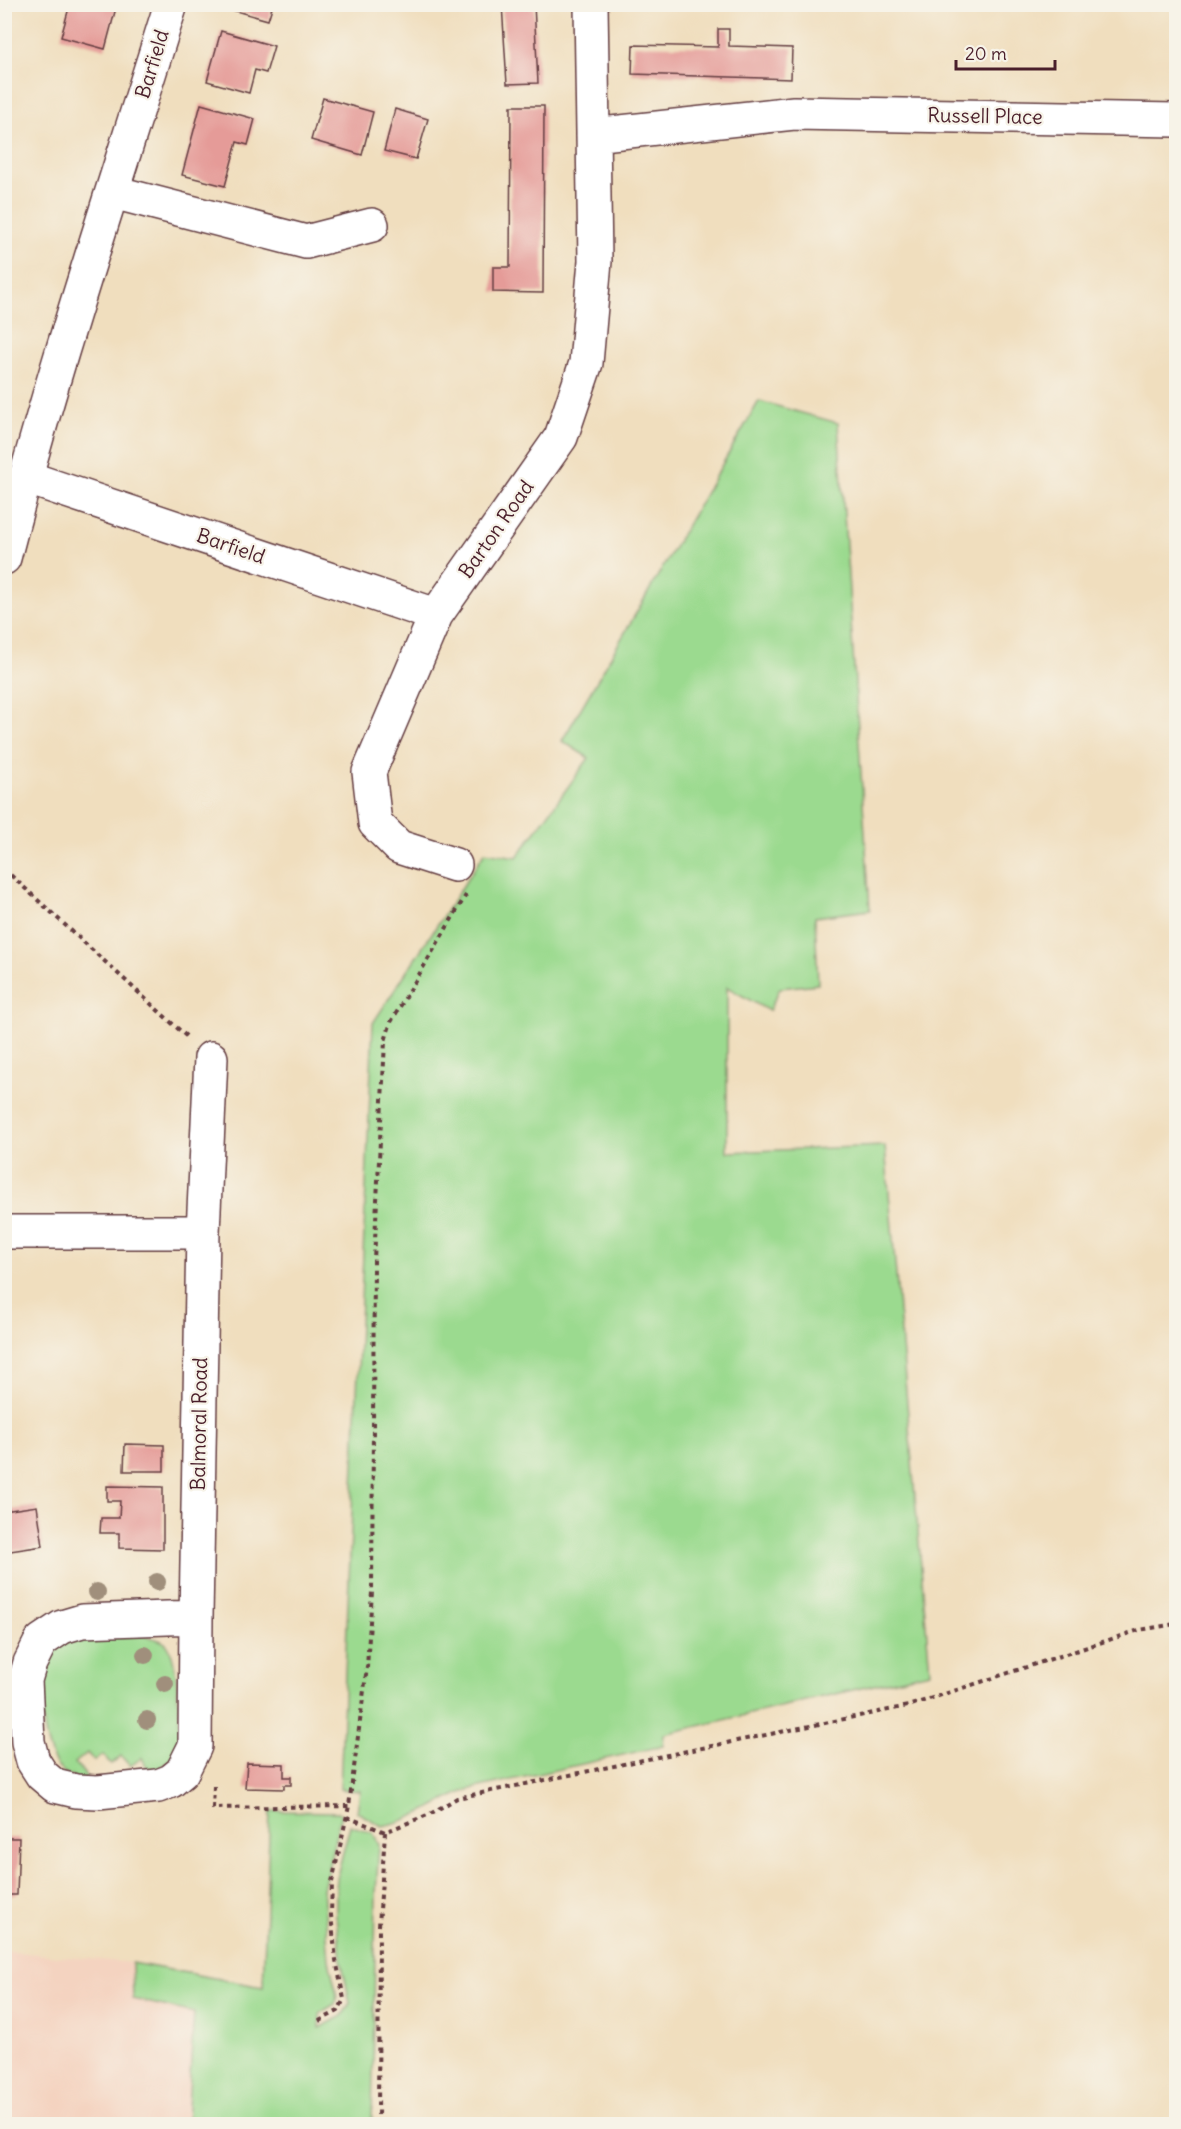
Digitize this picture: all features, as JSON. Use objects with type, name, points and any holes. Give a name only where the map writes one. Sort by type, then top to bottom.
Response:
[{"type":"street","name":"Barfield","points":[[4,558],[25,477],[171,4]]},
{"type":"street","name":"Barton Road","points":[[455,865],[399,847],[375,823],[369,772],[436,615],[561,437],[586,363],[595,261],[591,4]]},
{"type":"street","name":"Russell Place","points":[[592,135],[794,113],[1176,120]]},
{"type":"street","points":[[112,192],[306,242],[372,225]]},
{"type":"street","name":"Barfield","points":[[25,477],[436,615]]},
{"type":"street","name":"Balmoral Road","points":[[196,1617],[82,1621],[62,1627],[41,1641],[30,1663],[26,1680],[28,1742],[33,1761],[42,1775],[56,1786],[76,1791],[98,1792],[158,1786],[171,1781],[182,1772],[195,1746],[202,1232],[211,1058]]},
{"type":"street","points":[[4,1232],[202,1232]]},
{"type":"path","points":[[319,2021],[338,2011],[344,1999],[336,1960],[331,1916],[332,1882],[349,1806],[367,1667],[372,1592],[374,1260],[385,1041],[390,1022],[467,893],[455,865]]},
{"type":"path","points":[[4,869],[211,1058]]},
{"type":"path","points":[[347,1817],[385,1832],[430,1814],[457,1798],[908,1706],[1139,1630],[1176,1624]]},
{"type":"path","points":[[213,1808],[349,1806]]},
{"type":"path","points":[[378,2124],[379,1926],[385,1832]]},
{"type":"shaded area","points":[[4,1951],[132,1963],[133,1999],[194,2013],[187,2124],[5,2124]]},
{"type":"green space","points":[[759,401],[838,423],[870,910],[815,917],[818,984],[780,988],[769,1011],[727,987],[727,1152],[885,1146],[930,1672],[664,1734],[663,1746],[471,1789],[405,1820],[382,1826],[357,1812],[360,1791],[340,1789],[373,1023],[485,852],[517,857],[589,758],[562,741]]},
{"type":"green space","points":[[114,1635],[154,1638],[165,1643],[170,1649],[176,1674],[180,1743],[177,1754],[151,1775],[142,1758],[130,1766],[121,1756],[111,1764],[103,1755],[94,1761],[87,1753],[75,1763],[87,1777],[80,1781],[59,1768],[52,1756],[42,1716],[43,1674],[50,1656],[67,1642],[87,1637]]},
{"type":"green space","points":[[270,1811],[338,1812],[341,1814],[323,1889],[329,1960],[337,1995],[335,2004],[320,2013],[320,2028],[342,2016],[350,2003],[341,1959],[336,1916],[336,1888],[350,1825],[373,1833],[379,1845],[372,2124],[187,2124],[194,2013],[133,1999],[132,1963],[263,1987]]},
{"type":"building","points":[[70,4],[117,4],[105,49],[61,37]]},
{"type":"building","points":[[226,4],[273,4],[268,20],[225,8]]},
{"type":"building","points":[[502,4],[534,4],[538,83],[507,84]]},
{"type":"building","points":[[718,29],[729,29],[729,46],[792,48],[791,79],[632,74],[633,45],[718,47]]},
{"type":"building","points":[[221,31],[274,46],[266,73],[255,70],[249,93],[207,81]]},
{"type":"building","points":[[323,98],[373,112],[362,155],[311,140]]},
{"type":"building","points":[[201,104],[255,119],[248,145],[237,142],[225,186],[182,175]]},
{"type":"building","points":[[511,106],[544,106],[543,293],[493,292],[493,267],[510,267]]},
{"type":"building","points":[[395,109],[428,119],[416,159],[384,151]]},
{"type":"building","points":[[125,1444],[164,1445],[164,1471],[124,1471]]},
{"type":"building","points":[[107,1486],[163,1487],[163,1549],[119,1548],[119,1533],[100,1533],[101,1518],[119,1518],[120,1501],[107,1501]]},
{"type":"building","points":[[37,1506],[43,1546],[4,1552],[4,1511]]},
{"type":"building","points":[[247,1763],[284,1764],[284,1777],[291,1777],[291,1785],[284,1785],[284,1789],[245,1788]]},
{"type":"building","points":[[4,1838],[19,1838],[17,1895],[4,1895]]}]
